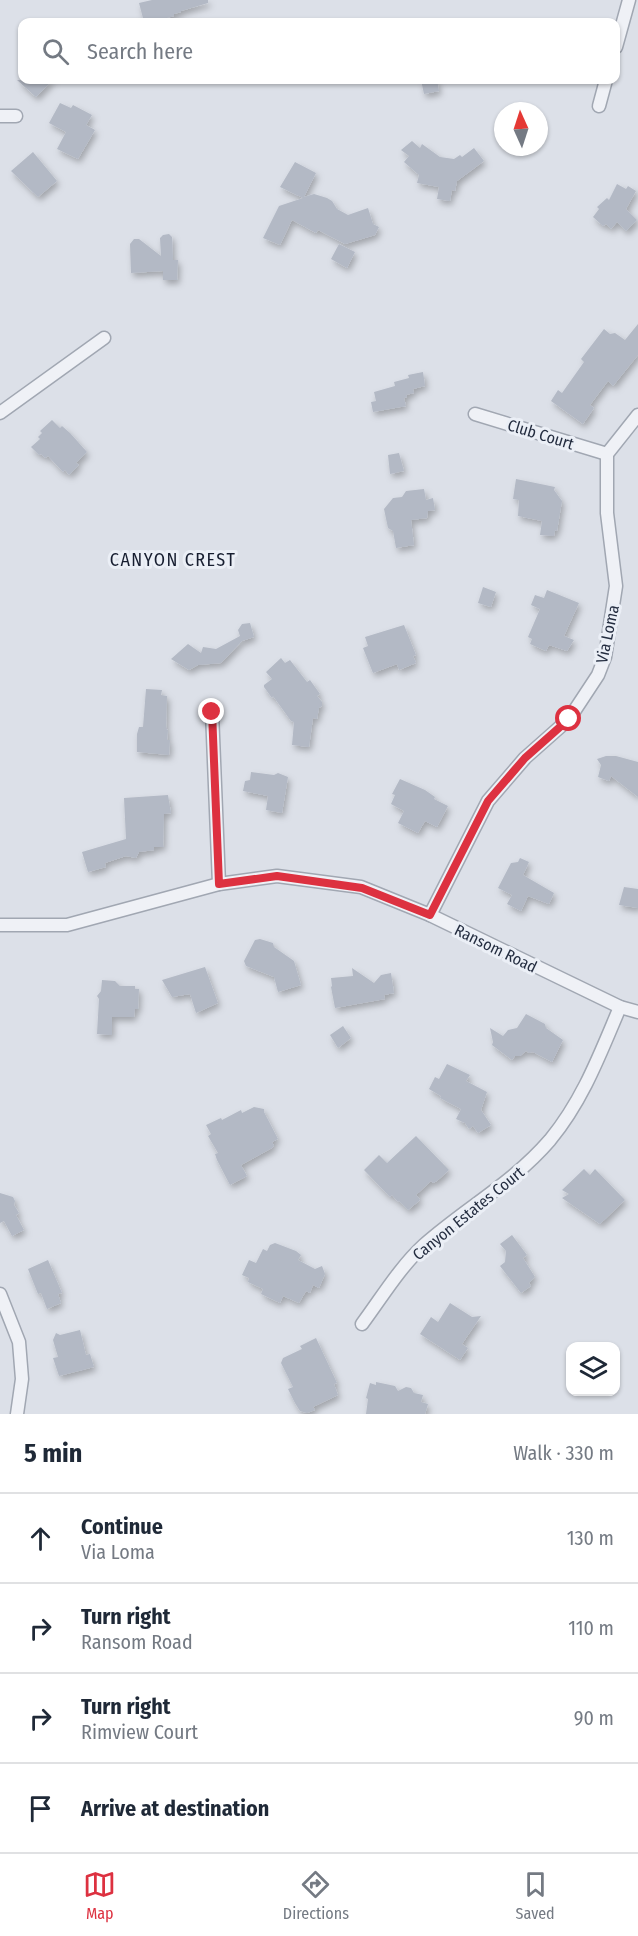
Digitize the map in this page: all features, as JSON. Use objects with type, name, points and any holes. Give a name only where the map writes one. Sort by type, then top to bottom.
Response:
[{"type":"street","points":[[620,30],[629,0]]},
{"type":"street","points":[[598,106],[605,84]]},
{"type":"street","points":[[0,116],[16,116]]},
{"type":"street","points":[[0,413],[104,338]]},
{"type":"street","name":"Club Court","points":[[475,414],[607,454]]},
{"type":"street","points":[[607,454],[638,415]]},
{"type":"street","name":"Via Loma","points":[[430,915],[488,801],[525,758],[569,719],[598,675],[605,657],[616,586],[607,513],[607,454]]},
{"type":"street","points":[[212,712],[219,884]]},
{"type":"street","name":"Ransom Road","points":[[0,925],[68,925],[219,884],[277,876],[362,888],[430,915],[620,1007],[638,1012]]},
{"type":"street","name":"Canyon Estates Court","points":[[362,1324],[405,1265],[420,1249],[513,1178],[569,1116],[585,1090],[620,1007]]},
{"type":"street","points":[[0,1294],[19,1342],[22,1379],[17,1414]]},
{"type":"building","points":[[152,0],[208,0],[208,3],[167,18],[143,18],[139,3]]},
{"type":"building","points":[[21,84],[49,84],[36,97]]},
{"type":"building","points":[[422,84],[438,84],[439,91],[424,94]]},
{"type":"building","points":[[60,103],[71,108],[73,105],[92,115],[86,125],[95,130],[78,159],[57,149],[66,132],[49,123]]},
{"type":"building","points":[[412,141],[420,148],[422,144],[440,157],[454,159],[460,155],[462,157],[474,148],[484,161],[457,181],[450,201],[437,199],[439,187],[417,183],[419,175],[404,162],[409,156],[401,150]]},
{"type":"building","points":[[33,152],[57,181],[38,197],[11,171]]},
{"type":"building","points":[[295,162],[316,173],[304,197],[314,194],[327,198],[337,209],[348,215],[368,208],[373,224],[379,227],[375,235],[345,244],[318,230],[316,233],[292,220],[280,245],[263,238],[279,206],[303,198],[280,187]]},
{"type":"building","points":[[617,184],[626,189],[628,186],[636,191],[626,209],[637,220],[626,231],[617,222],[611,229],[606,224],[603,226],[593,217],[599,209],[597,207],[607,198],[609,200]]},
{"type":"building","points":[[169,234],[172,237],[173,260],[178,260],[177,280],[163,280],[163,271],[131,273],[130,244],[134,239],[139,239],[161,256],[160,238]]},
{"type":"building","points":[[339,244],[355,252],[347,268],[331,259]]},
{"type":"building","points":[[638,324],[638,355],[613,386],[608,381],[590,405],[594,408],[583,424],[551,401],[558,390],[562,393],[584,362],[581,359],[604,329],[625,340]]},
{"type":"building","points":[[423,372],[425,386],[413,389],[414,393],[406,395],[407,397],[404,398],[406,406],[373,412],[371,402],[376,401],[374,392],[395,386],[394,382],[409,378],[408,375]]},
{"type":"building","points":[[52,420],[60,428],[62,426],[70,433],[87,452],[76,463],[79,465],[69,475],[65,470],[63,472],[48,456],[45,458],[39,455],[31,447],[40,439],[38,437],[42,433],[40,431]]},
{"type":"building","points":[[399,453],[404,471],[390,474],[388,455]]},
{"type":"building","points":[[516,479],[555,487],[554,490],[562,501],[557,531],[555,530],[554,536],[540,535],[542,521],[518,516],[519,500],[513,499]]},
{"type":"building","points":[[424,489],[426,500],[433,498],[435,510],[428,511],[427,518],[411,520],[414,545],[396,548],[393,531],[388,528],[384,509],[393,498],[402,497],[406,491]]},
{"type":"building","points":[[483,587],[496,592],[491,607],[478,603]]},
{"type":"building","points":[[547,590],[579,603],[564,636],[574,640],[567,651],[549,645],[546,651],[530,644],[532,639],[528,637],[540,609],[531,605],[535,595],[544,598]]},
{"type":"building","points":[[250,623],[254,637],[242,641],[221,663],[198,665],[189,670],[171,659],[188,644],[201,653],[203,647],[216,649],[240,636],[238,630],[242,624]]},
{"type":"building","points":[[404,625],[416,655],[413,656],[416,663],[399,670],[397,664],[373,673],[363,648],[368,646],[365,637]]},
{"type":"building","points":[[281,658],[285,663],[290,660],[307,682],[310,680],[320,694],[317,696],[322,706],[319,708],[317,719],[313,718],[309,747],[292,745],[294,722],[264,687],[272,679],[266,672]]},
{"type":"building","points":[[146,689],[162,690],[161,695],[167,696],[166,729],[168,730],[167,740],[170,740],[169,755],[137,752],[137,734],[139,727],[143,727]]},
{"type":"building","points":[[616,756],[638,762],[638,797],[611,776],[609,781],[598,777],[601,765],[597,759]]},
{"type":"building","points":[[251,772],[274,775],[278,773],[288,777],[282,813],[266,810],[268,796],[243,791],[245,781],[250,780]]},
{"type":"building","points":[[400,779],[425,790],[435,797],[434,799],[448,806],[437,827],[425,821],[418,833],[398,823],[404,811],[391,804],[395,795],[392,794]]},
{"type":"building","points":[[168,795],[171,813],[164,814],[163,847],[154,847],[154,850],[139,852],[136,858],[126,856],[105,863],[106,867],[88,872],[82,852],[126,839],[124,798]]},
{"type":"building","points":[[520,858],[529,862],[523,875],[554,893],[549,904],[528,896],[521,911],[507,904],[512,895],[498,888],[511,863],[518,862]]},
{"type":"building","points":[[624,887],[638,889],[638,908],[619,905]]},
{"type":"building","points":[[260,939],[273,943],[274,947],[294,961],[301,985],[278,992],[274,977],[246,966],[244,961],[255,940]]},
{"type":"building","points":[[205,967],[218,1003],[196,1013],[190,994],[172,997],[162,980]]},
{"type":"building","points":[[352,968],[374,983],[381,975],[391,973],[394,993],[384,995],[385,999],[335,1008],[331,978],[353,976]]},
{"type":"building","points":[[102,980],[115,981],[120,986],[135,986],[135,989],[139,989],[138,1009],[135,1009],[134,1017],[112,1017],[112,1035],[97,1034],[99,999],[97,996],[101,991]]},
{"type":"building","points":[[526,1014],[545,1024],[546,1028],[563,1040],[552,1062],[533,1052],[526,1051],[512,1060],[492,1045],[490,1028],[503,1036],[508,1030],[517,1028]]},
{"type":"building","points":[[343,1026],[351,1038],[338,1048],[330,1035]]},
{"type":"building","points":[[447,1064],[470,1075],[466,1081],[487,1092],[481,1110],[491,1125],[478,1133],[473,1126],[469,1129],[465,1123],[456,1119],[461,1109],[440,1098],[441,1096],[429,1089],[435,1077],[439,1079]]},
{"type":"building","points":[[254,1107],[264,1109],[278,1139],[272,1142],[274,1146],[272,1148],[241,1165],[247,1176],[230,1185],[217,1160],[215,1154],[218,1153],[208,1136],[211,1134],[206,1125]]},
{"type":"building","points":[[416,1136],[449,1170],[437,1181],[433,1183],[431,1181],[416,1195],[419,1201],[408,1210],[392,1195],[390,1197],[364,1170],[379,1155],[387,1163]]},
{"type":"building","points":[[584,1169],[590,1175],[595,1169],[625,1200],[600,1224],[562,1198],[569,1194],[562,1190]]},
{"type":"building","points":[[0,1193],[13,1197],[14,1205],[19,1213],[16,1215],[24,1230],[12,1236],[4,1221],[0,1223]]},
{"type":"building","points":[[512,1235],[527,1255],[523,1258],[535,1277],[529,1283],[531,1286],[521,1293],[500,1266],[505,1262],[506,1251],[500,1244]]},
{"type":"building","points":[[275,1243],[296,1251],[301,1255],[298,1260],[315,1269],[322,1266],[325,1274],[319,1288],[313,1285],[310,1293],[306,1291],[299,1303],[283,1296],[280,1303],[261,1294],[263,1289],[248,1282],[249,1278],[242,1275],[249,1260],[256,1263],[263,1249],[267,1251],[270,1245]]},
{"type":"building","points":[[48,1260],[62,1293],[58,1294],[61,1303],[47,1309],[28,1269]]},
{"type":"building","points":[[450,1303],[472,1317],[481,1316],[462,1344],[468,1348],[460,1360],[420,1334],[431,1317],[438,1322]]},
{"type":"building","points":[[80,1330],[86,1355],[90,1354],[94,1367],[59,1376],[53,1358],[58,1357],[53,1340],[56,1333],[60,1335]]},
{"type":"building","points":[[316,1338],[337,1383],[334,1384],[338,1395],[313,1407],[315,1410],[307,1413],[300,1411],[295,1403],[288,1389],[293,1387],[281,1363],[283,1358],[302,1349],[300,1346]]},
{"type":"building","points":[[376,1382],[395,1386],[398,1391],[406,1387],[411,1388],[414,1393],[423,1395],[421,1402],[428,1404],[425,1414],[366,1414],[368,1399],[366,1398],[370,1383],[376,1385]]},
{"type":"district","name":"CANYON CREST","points":[[173,560]]},
{"type":"route","points":[[212,712],[219,884],[277,876],[362,888],[430,915],[488,801],[525,758],[569,719]]}]
